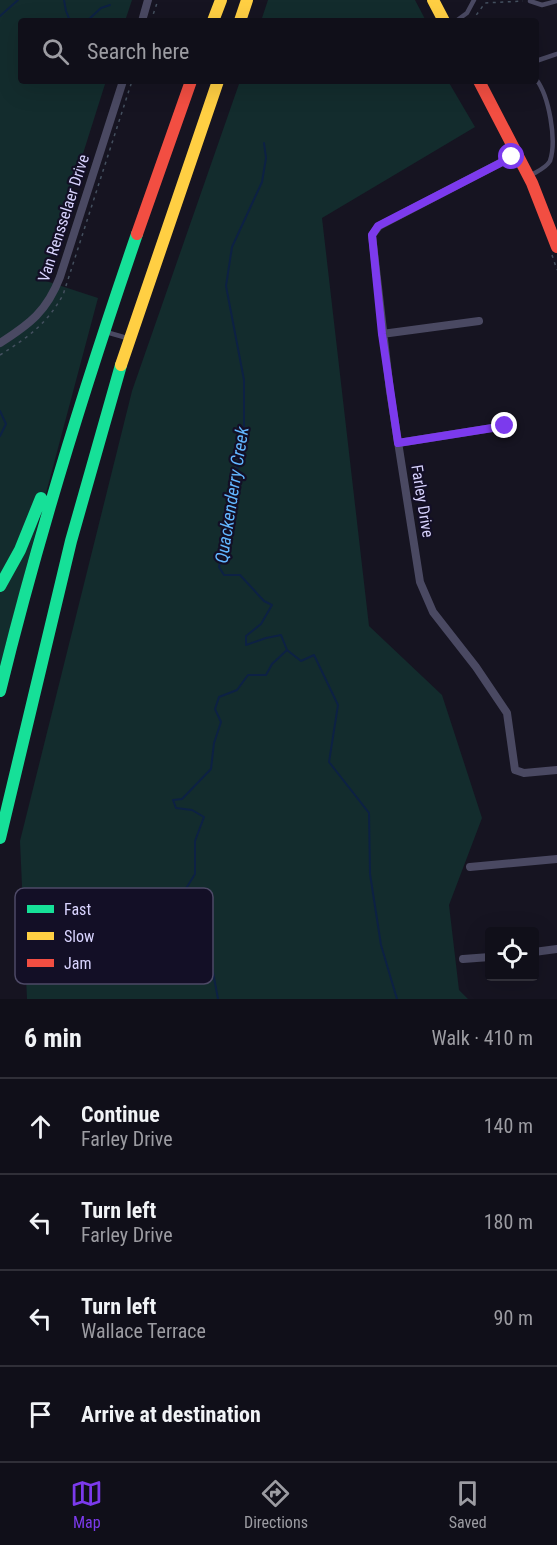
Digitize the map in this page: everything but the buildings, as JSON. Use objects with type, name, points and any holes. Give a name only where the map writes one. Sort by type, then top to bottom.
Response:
[{"type":"main road","points":[[214,18],[221,0]]},
{"type":"main road","points":[[241,18],[248,0]]},
{"type":"main road","points":[[433,0],[442,18]]},
{"type":"main road","points":[[0,691],[40,538],[80,403],[191,84]]},
{"type":"main road","points":[[0,838],[67,558],[98,444],[130,339],[217,84]]},
{"type":"main road","points":[[481,84],[530,176],[557,247]]},
{"type":"main road","points":[[0,586],[28,532],[80,403]]},
{"type":"street","points":[[143,18],[148,0]]},
{"type":"street","name":"Van Rensselaer Drive","points":[[0,343],[36,318],[52,297],[122,84]]},
{"type":"street","name":"Farley Drive","points":[[519,153],[378,226],[372,235],[382,334],[420,582],[433,612],[476,667],[507,713],[515,770],[524,773],[557,770]]},
{"type":"street","points":[[382,334],[479,321]]},
{"type":"street","points":[[398,443],[505,426]]},
{"type":"street","points":[[470,867],[557,860]]},
{"type":"street","points":[[539,951],[557,949]]},
{"type":"street","points":[[463,959],[485,957]]},
{"type":"lane","points":[[460,18],[467,13],[474,0]]},
{"type":"lane","points":[[530,1],[542,5],[557,1]]},
{"type":"lane","points":[[539,60],[557,54]]},
{"type":"lane","points":[[530,176],[551,160],[555,146],[548,99],[539,84]]},
{"type":"lane","points":[[104,331],[130,339]]},
{"type":"path","points":[[152,18],[158,0]]},
{"type":"path","points":[[474,18],[484,3],[530,1]]},
{"type":"green space","points":[[0,0],[132,0],[126,18],[18,18],[18,84],[105,84],[43,280],[98,298],[0,666]]},
{"type":"green space","points":[[268,0],[415,0],[424,18],[262,18]]},
{"type":"green space","points":[[239,84],[450,84],[475,127],[322,218],[369,626],[442,695],[482,818],[449,905],[459,990],[468,999],[27,999],[26,984],[213,984],[213,888],[22,888],[20,841],[132,391]]},
{"type":"waterway","name":"Quackenderry Creek","points":[[0,16],[18,0]]},
{"type":"waterway","name":"Quackenderry Creek","points":[[64,0],[69,18]]},
{"type":"waterway","name":"Quackenderry Creek","points":[[90,18],[101,8],[110,5]]},
{"type":"waterway","name":"Quackenderry Creek","points":[[186,888],[195,874],[195,841],[204,817],[192,810],[176,808],[173,800],[182,799],[211,769],[214,743],[221,722],[215,709],[219,697],[237,690],[248,675],[266,675],[272,664],[287,650],[281,635],[246,645],[246,636],[261,624],[272,605],[264,601],[240,575],[224,575],[219,567],[226,537],[226,510],[244,444],[244,380],[226,286],[232,247],[262,182],[266,158],[264,143]]},
{"type":"waterway","points":[[0,411],[6,424],[0,436]]},
{"type":"waterway","points":[[287,650],[301,661],[314,655],[338,705],[329,762],[369,813],[370,874],[381,945],[397,999]]},
{"type":"waterway","name":"Quackenderry Creek","points":[[213,972],[218,999]]},
{"type":"traffic: fast","points":[[0,691],[63,461],[137,234]]},
{"type":"traffic: fast","points":[[0,838],[71,541],[121,365]]},
{"type":"traffic: fast","points":[[0,586],[20,550],[41,498]]},
{"type":"traffic: slow","points":[[214,18],[221,0]]},
{"type":"traffic: slow","points":[[241,18],[247,0]]},
{"type":"traffic: slow","points":[[433,0],[442,18]]},
{"type":"traffic: slow","points":[[121,365],[217,84]]},
{"type":"traffic: jam","points":[[137,234],[190,84]]},
{"type":"traffic: jam","points":[[481,84],[532,183],[557,247]]},
{"type":"route","points":[[505,426],[398,443],[382,334],[372,235],[378,226],[512,157]]}]
